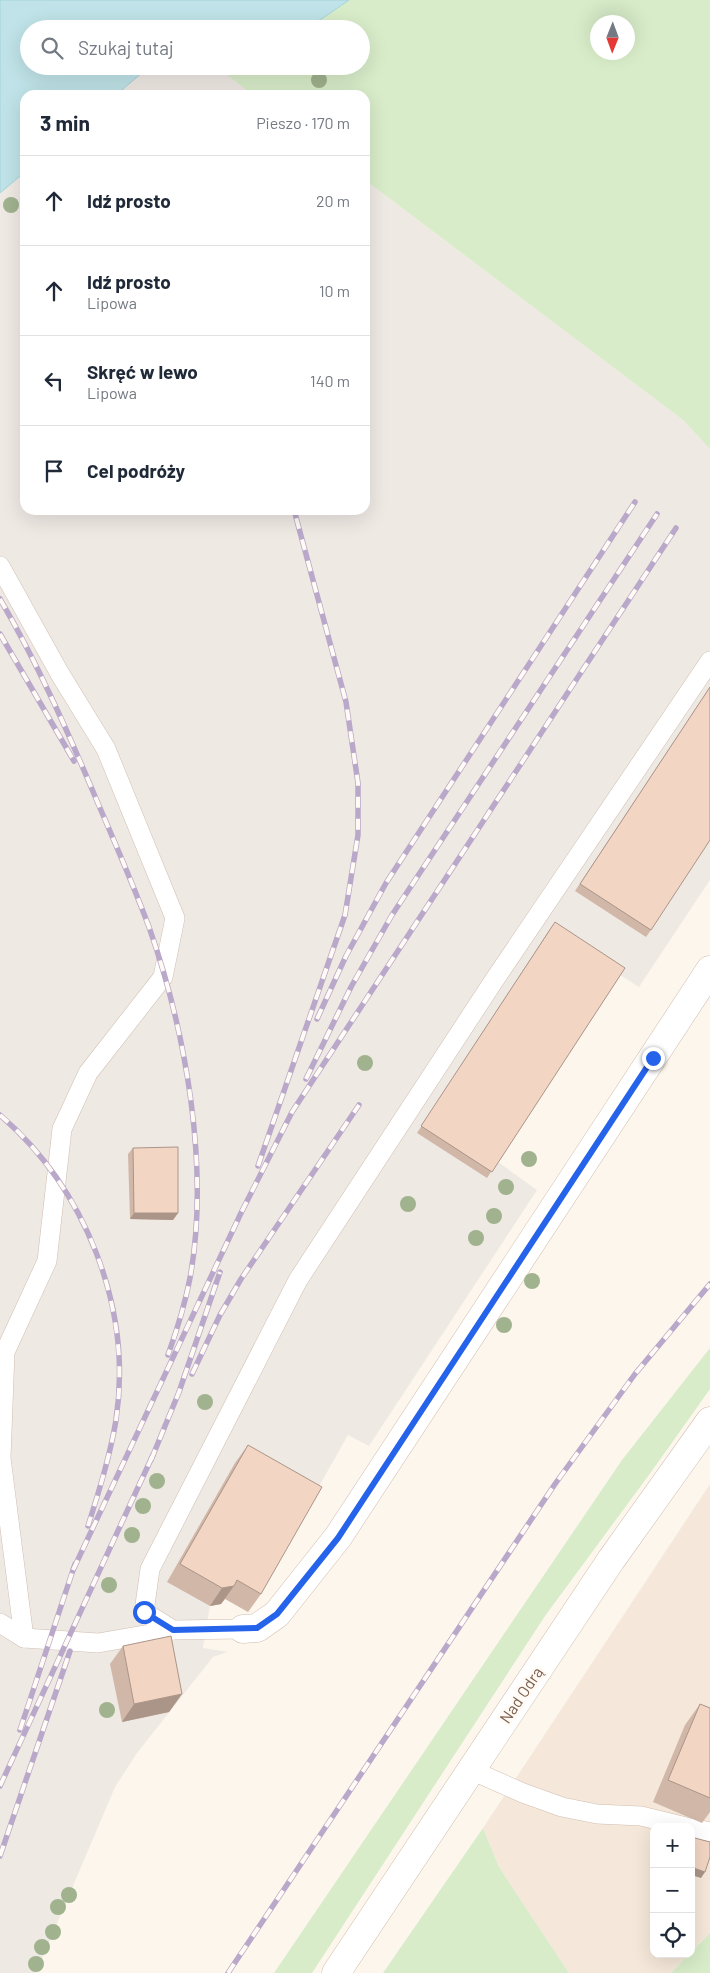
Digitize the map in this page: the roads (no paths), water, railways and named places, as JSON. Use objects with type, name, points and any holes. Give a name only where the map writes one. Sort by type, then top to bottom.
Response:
[{"type":"street","points":[[242,1629],[257,1628],[277,1614],[338,1538],[710,970]]},
{"type":"street","name":"Nad Odrą","points":[[336,1973],[616,1553],[710,1421]]},
{"type":"lane","points":[[0,566],[60,674],[106,749],[175,918],[164,977],[88,1074],[62,1129],[47,1261],[5,1352],[1,1458],[24,1638]]},
{"type":"lane","points":[[173,1630],[144,1612],[150,1569],[298,1280],[493,982],[710,661]]},
{"type":"lane","points":[[0,1623],[24,1638],[98,1643],[173,1630],[242,1629]]},
{"type":"lane","points":[[471,1770],[523,1794],[562,1807],[597,1814],[641,1816],[670,1823]]},
{"type":"lane","points":[[695,1829],[710,1832]]},
{"type":"water","points":[[0,0],[349,0],[320,20],[20,20],[20,75],[139,75],[122,90],[20,90],[20,176],[0,193]]},
{"type":"railway","points":[[317,1019],[346,956],[386,883],[635,502]]},
{"type":"railway","points":[[306,1079],[351,987],[392,915],[657,514]]},
{"type":"railway","points":[[258,1166],[345,915],[358,835],[358,783],[346,702],[295,515]]},
{"type":"railway","points":[[73,1570],[241,1213],[292,1112],[676,528]]},
{"type":"railway","points":[[0,599],[52,699],[124,864],[149,927],[162,968],[184,1055],[196,1146],[197,1192],[195,1236],[186,1297],[168,1355]]},
{"type":"railway","points":[[0,634],[74,761]]},
{"type":"railway","points":[[192,1374],[220,1315],[241,1279],[359,1105]]},
{"type":"railway","points":[[0,1115],[30,1144],[56,1178],[79,1214],[96,1253],[109,1294],[117,1335],[119,1378],[116,1420],[100,1487],[88,1526]]},
{"type":"railway","points":[[151,1460],[179,1392],[220,1272]]},
{"type":"railway","points":[[228,1973],[555,1484],[635,1374],[710,1284]]},
{"type":"railway","points":[[0,1786],[153,1455]]},
{"type":"railway","points":[[20,1730],[75,1564]]},
{"type":"railway","points":[[0,1856],[70,1651]]}]
